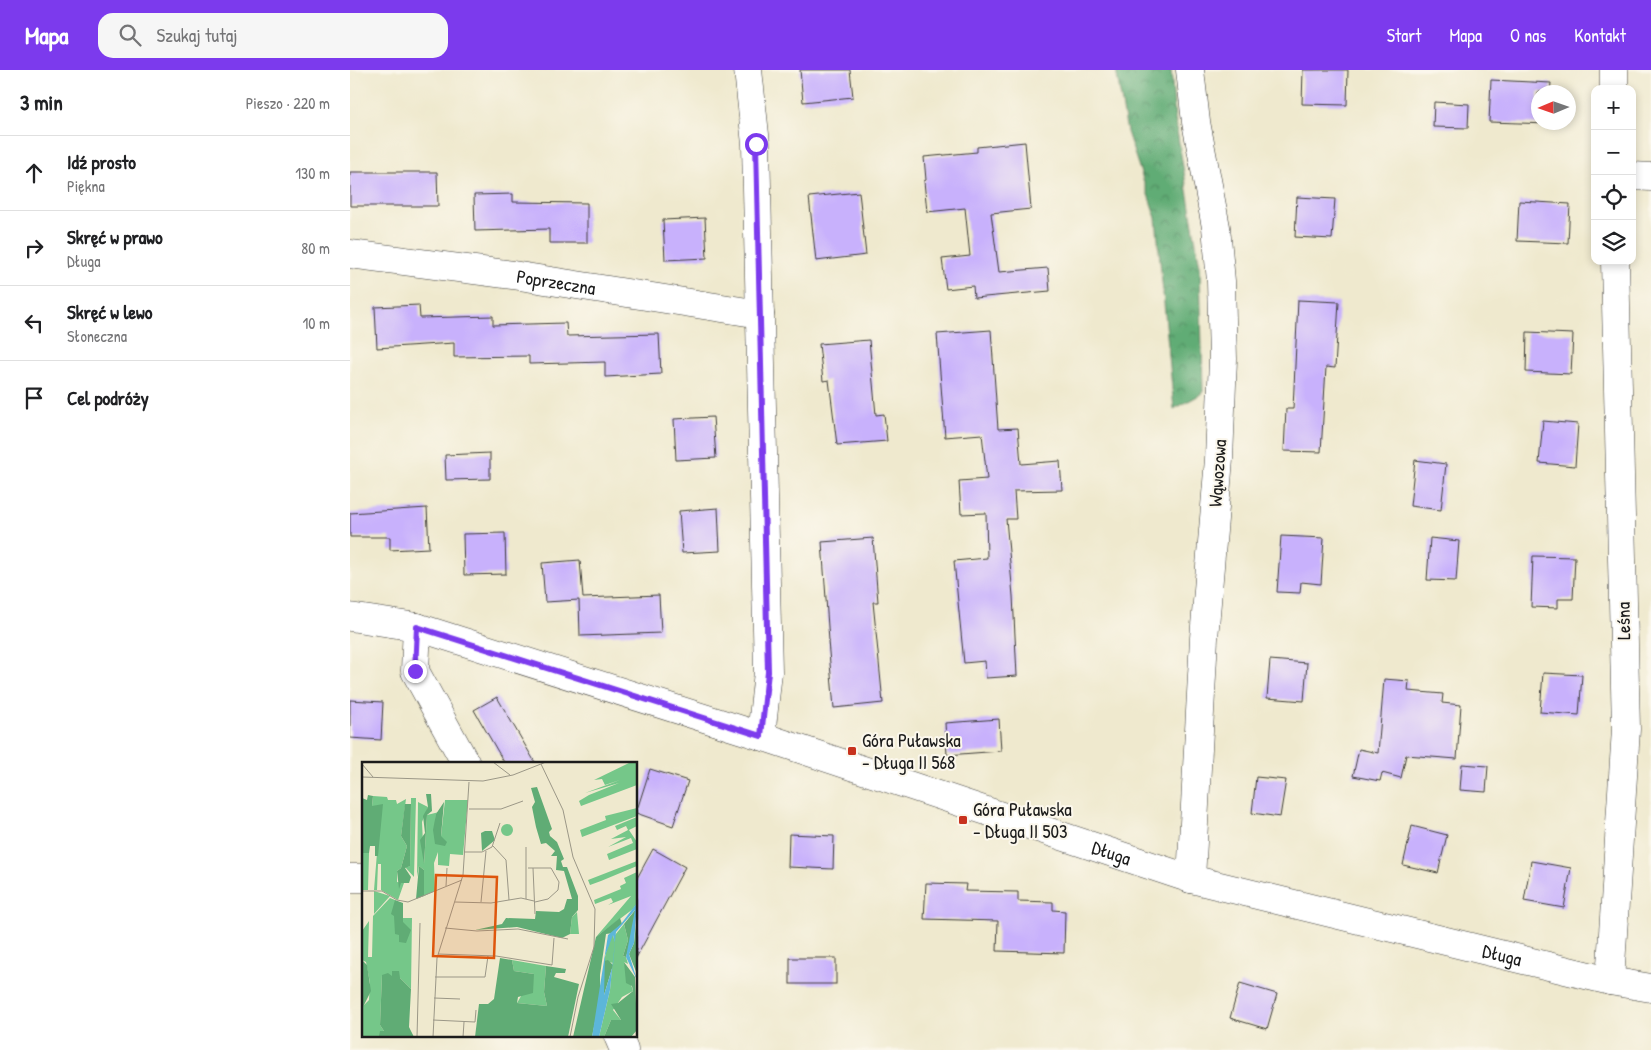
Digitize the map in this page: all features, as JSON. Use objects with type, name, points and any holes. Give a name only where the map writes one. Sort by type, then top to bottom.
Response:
[{"type":"street","points":[[748,70],[756,144],[768,672],[761,736]]},
{"type":"street","name":"Wąwozowa","points":[[1190,70],[1196,122],[1216,227],[1221,281],[1223,359],[1219,459],[1204,638],[1191,878]]},
{"type":"street","points":[[1614,70],[1614,85]]},
{"type":"street","points":[[1636,176],[1651,178]]},
{"type":"street","name":"Poprzeczna","points":[[350,254],[513,275],[760,314]]},
{"type":"street","name":"Leśna","points":[[1610,981],[1626,729],[1615,265]]},
{"type":"street","name":"Długa","points":[[350,617],[417,627],[761,736],[1191,878],[1610,981],[1651,988]]},
{"type":"street","points":[[417,627],[415,671],[465,762]]},
{"type":"street","points":[[619,1038],[624,1050]]},
{"type":"green space","points":[[1116,70],[1171,70],[1175,119],[1200,267],[1203,393],[1174,409],[1156,218],[1127,132]]},
{"type":"building","points":[[800,70],[850,70],[853,97],[803,102]]},
{"type":"building","points":[[1303,70],[1348,70],[1347,105],[1302,104]]},
{"type":"building","points":[[1491,80],[1551,83],[1551,85],[1531,85],[1531,123],[1489,122]]},
{"type":"building","points":[[1434,102],[1469,104],[1468,128],[1433,127]]},
{"type":"building","points":[[1025,142],[1031,209],[991,213],[999,272],[1048,268],[1050,291],[974,298],[973,286],[946,289],[942,259],[970,256],[965,208],[927,212],[924,157],[977,152],[977,147]]},
{"type":"building","points":[[350,172],[437,172],[438,206],[350,206]]},
{"type":"building","points":[[859,192],[866,255],[816,261],[809,197]]},
{"type":"building","points":[[513,194],[513,202],[587,203],[587,243],[549,243],[549,229],[475,231],[474,195]]},
{"type":"building","points":[[1297,197],[1335,199],[1332,239],[1295,237]]},
{"type":"building","points":[[1519,201],[1570,204],[1568,243],[1517,241]]},
{"type":"building","points":[[705,218],[707,258],[665,260],[663,220]]},
{"type":"building","points":[[1298,300],[1339,302],[1335,368],[1326,367],[1321,452],[1284,451],[1286,409],[1293,409]]},
{"type":"building","points":[[419,305],[420,318],[493,316],[493,325],[566,323],[567,336],[659,334],[661,374],[605,377],[605,362],[529,364],[529,356],[454,357],[454,343],[377,348],[375,307]]},
{"type":"building","points":[[991,330],[998,429],[1018,428],[1021,464],[1060,461],[1062,490],[1014,491],[1016,519],[1006,519],[1013,596],[1017,676],[986,678],[985,661],[964,663],[954,561],[987,558],[986,513],[961,514],[959,481],[987,479],[982,434],[945,437],[937,334]]},
{"type":"building","points":[[1527,332],[1573,334],[1571,374],[1526,372]]},
{"type":"building","points":[[869,340],[876,415],[884,414],[887,441],[837,445],[829,380],[823,381],[819,344]]},
{"type":"building","points":[[713,417],[716,458],[676,460],[674,419]]},
{"type":"building","points":[[1543,421],[1578,424],[1575,466],[1539,463]]},
{"type":"building","points":[[490,453],[490,479],[446,480],[445,455]]},
{"type":"building","points":[[1415,460],[1446,464],[1441,510],[1410,506]]},
{"type":"building","points":[[427,508],[429,548],[390,550],[390,537],[350,537],[350,513]]},
{"type":"building","points":[[718,508],[720,551],[682,553],[679,511]]},
{"type":"building","points":[[505,533],[506,574],[464,575],[463,534]]},
{"type":"building","points":[[1281,536],[1324,538],[1321,584],[1301,582],[1300,593],[1277,592]]},
{"type":"building","points":[[873,538],[878,602],[873,602],[883,703],[834,708],[822,542]]},
{"type":"building","points":[[1430,538],[1459,541],[1456,581],[1427,580]]},
{"type":"building","points":[[1533,556],[1575,557],[1573,599],[1558,599],[1558,608],[1531,607]]},
{"type":"building","points":[[580,560],[583,598],[659,595],[661,633],[580,636],[579,600],[545,602],[542,563]]},
{"type":"building","points":[[1270,660],[1307,663],[1304,701],[1267,698]]},
{"type":"building","points":[[1543,673],[1582,675],[1579,715],[1540,712]]},
{"type":"building","points":[[1384,679],[1409,681],[1408,691],[1443,694],[1442,703],[1461,705],[1457,759],[1406,755],[1401,778],[1382,773],[1380,781],[1353,776],[1359,749],[1378,753]]},
{"type":"building","points":[[497,697],[535,762],[504,762],[474,710]]},
{"type":"building","points":[[350,700],[383,702],[381,740],[350,738]]},
{"type":"building","points":[[999,719],[1001,751],[947,755],[945,723]]},
{"type":"building","points":[[1462,764],[1488,766],[1486,792],[1460,790]]},
{"type":"building","points":[[650,769],[688,781],[673,826],[638,814],[638,807]]},
{"type":"building","points":[[1256,777],[1286,780],[1280,817],[1252,813]]},
{"type":"building","points":[[1412,826],[1447,835],[1438,873],[1403,865]]},
{"type":"building","points":[[789,834],[834,836],[833,869],[788,867]]},
{"type":"building","points":[[653,849],[685,867],[638,954],[638,876]]},
{"type":"building","points":[[1531,861],[1571,868],[1564,908],[1524,901]]},
{"type":"building","points":[[926,883],[966,884],[965,891],[1018,892],[1018,901],[1053,902],[1053,910],[1065,911],[1064,953],[997,951],[998,921],[924,919]]},
{"type":"building","points":[[790,958],[836,958],[836,984],[790,984]]},
{"type":"building","points":[[1240,983],[1277,994],[1267,1029],[1230,1018]]},
{"type":"place","name":"Góra Puławska - Długa II 568","points":[[852,751]]},
{"type":"place","name":"Góra Puławska - Długa II 503","points":[[963,820]]},
{"type":"route","points":[[415,671],[417,627],[761,736],[768,672],[756,144]]}]
